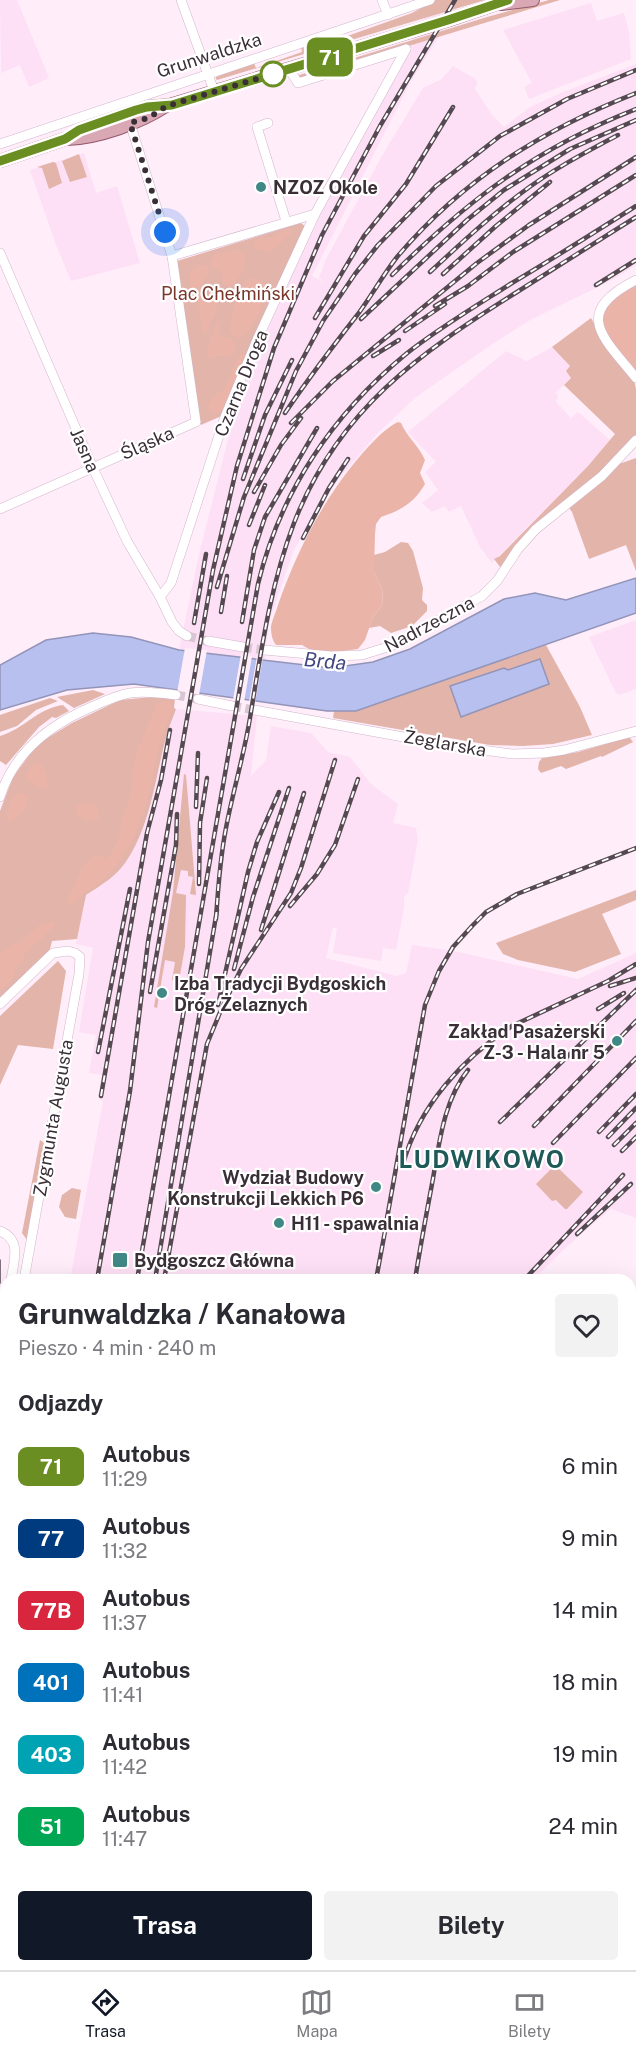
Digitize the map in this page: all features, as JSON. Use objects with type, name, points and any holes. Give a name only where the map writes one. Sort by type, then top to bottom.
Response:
[{"type":"main road","name":"Grunwaldzka","points":[[65,139],[81,139],[148,118],[167,106],[213,91],[504,2],[533,0]]},
{"type":"main road","name":"Grunwaldzka","points":[[0,161],[65,139],[79,130],[136,110],[167,106]]},
{"type":"street","points":[[182,0],[213,91]]},
{"type":"street","points":[[382,0],[388,15]]},
{"type":"street","name":"Grunwaldzka","points":[[0,144],[430,0]]},
{"type":"street","name":"Czarna Droga","points":[[160,597],[171,583],[229,407],[286,275],[315,214],[406,49],[298,83],[289,69]]},
{"type":"street","points":[[130,123],[172,256],[315,214]]},
{"type":"street","points":[[268,123],[256,127],[286,221]]},
{"type":"street","name":"Jasna","points":[[0,253],[127,542],[160,597],[174,626],[187,636]]},
{"type":"street","name":"Śląska","points":[[0,509],[196,422],[172,256]]},
{"type":"street","points":[[636,280],[605,299],[598,311],[599,324],[608,343],[636,378]]},
{"type":"street","name":"Nadrzeczna","points":[[264,650],[331,656],[362,655],[394,645],[482,596],[497,581],[518,549],[536,529],[602,476],[636,440]]},
{"type":"street","points":[[208,641],[243,647]]},
{"type":"street","points":[[0,798],[5,779],[27,750],[48,730],[75,714],[123,694],[149,692],[176,695]]},
{"type":"street","points":[[198,699],[232,706]]},
{"type":"street","name":"Żeglarska","points":[[254,710],[471,749],[512,754],[564,750],[636,731]]},
{"type":"street","name":"Zygmunta Augusta","points":[[0,1004],[53,953],[68,951],[80,957],[79,974],[25,1274]]},
{"type":"street","points":[[0,1231],[10,1237],[15,1245],[12,1274]]},
{"type":"shaded area","points":[[0,0],[17,0],[49,78],[29,87],[20,65],[1,73]]},
{"type":"shaded area","points":[[434,0],[462,0],[411,81],[312,276],[324,282],[319,278],[326,259],[383,154],[423,88],[442,79],[453,66],[474,78],[477,82],[475,89],[492,115],[504,127],[530,107],[636,64],[636,265],[614,279],[530,320],[491,345],[416,397],[378,433],[341,476],[316,511],[293,552],[268,625],[265,660],[179,650],[199,554],[227,443],[246,381],[290,265]]},
{"type":"shaded area","points":[[591,3],[597,21],[624,13],[629,32],[631,59],[529,99],[524,87],[532,83],[503,30]]},
{"type":"shaded area","points":[[84,153],[96,193],[117,186],[140,263],[71,281],[30,170]]},
{"type":"shaded area","points":[[291,229],[291,233],[271,252],[255,249],[253,246],[256,239],[271,237]]},
{"type":"shaded area","points":[[237,250],[245,256],[245,261],[242,273],[231,287],[224,285],[222,273],[211,266],[210,261],[215,254]]},
{"type":"shaded area","points":[[196,265],[208,265],[209,272],[204,279],[202,292],[207,298],[218,302],[206,333],[202,329],[199,307],[190,280],[192,270]]},
{"type":"shaded area","points":[[252,278],[267,286],[266,293],[252,325],[244,335],[238,338],[231,334],[229,328],[235,300],[241,287]]},
{"type":"shaded area","points":[[636,281],[636,377],[599,324],[606,300]]},
{"type":"shaded area","points":[[220,321],[220,335],[232,340],[236,348],[230,356],[216,356],[208,359],[208,347],[217,322]]},
{"type":"shaded area","points":[[552,347],[571,366],[571,378],[556,392],[558,397],[556,402],[571,418],[578,412],[610,440],[588,466],[492,563],[480,547],[461,506],[449,512],[445,506],[432,512],[422,503],[438,490],[425,472],[436,462],[408,432],[506,351],[527,361]]},
{"type":"shaded area","points":[[245,354],[246,358],[224,410],[212,414],[207,408],[214,395],[223,391],[240,355]]},
{"type":"shaded area","points":[[398,422],[401,423],[425,460],[420,473],[425,484],[412,501],[401,509],[381,517],[376,524],[374,572],[382,589],[383,604],[373,617],[365,640],[358,649],[343,651],[314,652],[302,645],[276,645],[272,634],[272,622],[289,575],[310,531],[326,502],[355,462],[373,442]]},
{"type":"shaded area","points":[[636,620],[636,689],[619,695],[589,637]]},
{"type":"shaded area","points":[[169,701],[171,705],[170,716],[137,829],[127,850],[110,873],[74,904],[69,905],[67,899],[83,867],[92,857],[99,855],[105,859],[110,856],[119,838],[131,793],[135,756],[157,703]]},
{"type":"shaded area","points":[[176,709],[257,716],[251,776],[266,760],[271,726],[311,733],[328,752],[350,757],[371,784],[398,804],[393,823],[416,828],[418,840],[408,893],[404,897],[396,950],[383,948],[381,961],[333,953],[337,929],[333,927],[326,958],[397,976],[406,973],[412,945],[454,951],[578,979],[636,953],[636,1218],[611,1209],[565,1248],[539,1274],[71,1274],[103,1102],[98,1097],[102,1075],[89,1073],[96,1035],[79,1032],[93,948],[76,944],[86,895],[106,882],[125,863],[142,829],[168,729]]},
{"type":"shaded area","points":[[36,762],[41,764],[46,774],[46,788],[39,788],[27,779],[26,775],[30,767]]},
{"type":"shaded area","points":[[25,794],[28,798],[26,805],[19,816],[8,822],[7,812],[14,795]]},
{"type":"shaded area","points":[[83,803],[97,805],[98,819],[90,821],[80,816],[76,806]]},
{"type":"shaded area","points":[[56,923],[51,930],[24,954],[24,960],[15,968],[13,978],[0,990],[0,952],[19,942],[41,924]]},
{"type":"green space","points":[[436,0],[485,0],[217,80],[216,79],[216,77],[254,63],[256,68],[302,52],[301,46],[308,43],[311,49],[412,13]]},
{"type":"green space","points":[[549,0],[560,0],[359,61],[357,59],[299,79],[296,76],[487,17]]},
{"type":"green space","points":[[79,154],[87,177],[70,182],[62,161]]},
{"type":"green space","points":[[56,163],[62,183],[49,189],[42,168],[37,167]]},
{"type":"green space","name":"Plac Chełmiński","points":[[301,223],[306,227],[226,414],[201,425],[177,261]]},
{"type":"green space","points":[[591,318],[612,355],[634,380],[636,389],[636,441],[619,464],[636,458],[636,571],[626,545],[589,559],[572,512],[567,505],[504,572],[494,559],[500,556],[588,466],[615,434],[564,385],[571,378],[566,371],[570,366],[552,347]]},
{"type":"green space","points":[[401,542],[408,543],[413,551],[423,588],[422,600],[427,605],[427,611],[412,626],[391,633],[380,626],[369,628],[373,617],[383,604],[382,589],[374,572],[374,555],[385,552]]},
{"type":"green space","points":[[546,645],[580,707],[592,735],[553,744],[490,745],[333,718],[334,711],[357,711]]},
{"type":"green space","points":[[93,690],[105,694],[74,708],[57,697]]},
{"type":"green space","points":[[162,696],[175,699],[174,708],[176,709],[147,816],[134,848],[117,873],[86,895],[77,939],[52,941],[49,953],[0,999],[0,811],[13,777],[33,750],[44,740],[72,723],[120,700]]},
{"type":"green space","points":[[50,698],[58,701],[36,710],[17,726],[0,732],[0,715]]},
{"type":"green space","points":[[63,705],[69,711],[56,718],[52,717],[39,727],[6,765],[0,761],[0,736],[9,733],[46,710]]},
{"type":"green space","points":[[630,738],[633,742],[602,757],[566,769],[561,766],[541,773],[538,769],[542,758],[578,752]]},
{"type":"green space","points":[[184,774],[186,775],[196,895],[190,894],[193,877],[188,876],[188,871],[181,870],[176,893],[186,895],[185,947],[179,981],[172,980],[175,962],[165,960],[157,1008],[154,1007],[173,892]]},
{"type":"green space","points":[[636,890],[636,900],[602,914],[621,954],[575,972],[518,960],[503,954],[496,943]]},
{"type":"green space","points":[[58,961],[66,971],[53,1049],[18,1045],[0,1085],[0,1016]]},
{"type":"green space","points":[[40,1140],[44,1143],[27,1240],[22,1233]]},
{"type":"green space","points":[[555,1165],[583,1192],[567,1209],[556,1200],[552,1201],[536,1184]]},
{"type":"green space","points":[[72,1188],[81,1190],[76,1219],[65,1217],[59,1207],[62,1195]]},
{"type":"water","points":[[636,578],[636,613],[356,711],[327,711],[134,684],[67,690],[0,710],[0,665],[46,640],[93,633],[131,637],[179,650],[331,668],[373,662],[410,649],[504,599],[535,593],[566,600]]},
{"type":"water","points":[[540,659],[549,684],[461,717],[450,686]]},
{"type":"pier","points":[[185,648],[207,650],[199,695],[177,693]]},
{"type":"pier","points":[[241,654],[252,656],[244,702],[233,700]]},
{"type":"pier","points":[[257,656],[263,657],[255,703],[249,702]]},
{"type":"tunnel","points":[[187,636],[208,641]]},
{"type":"tunnel","points":[[243,647],[264,650]]},
{"type":"tunnel","points":[[176,695],[198,699]]},
{"type":"tunnel","points":[[232,706],[254,710]]},
{"type":"tram line","points":[[0,1260],[0,1283]]},
{"type":"railway","points":[[98,1274],[130,1091],[148,942],[213,570],[237,466],[274,348],[322,235],[380,126],[455,0]]},
{"type":"railway","points":[[217,587],[244,497],[296,371],[323,321],[378,245],[436,186],[500,136],[567,99],[636,70]]},
{"type":"railway","points":[[285,413],[397,257],[449,204],[477,181],[536,141],[601,107],[636,93]]},
{"type":"railway","points":[[315,318],[364,236],[406,184],[453,107]]},
{"type":"railway","points":[[392,275],[448,223],[505,178],[566,141],[636,109]]},
{"type":"railway","points":[[361,319],[467,220],[504,190],[570,149],[636,120]]},
{"type":"railway","points":[[430,272],[485,222],[531,186],[618,135]]},
{"type":"railway","points":[[291,423],[333,381],[477,263],[529,225],[636,157]]},
{"type":"railway","points":[[435,306],[468,286],[513,252],[636,175]]},
{"type":"railway","points":[[443,274],[496,226],[550,182]]},
{"type":"railway","points":[[138,1274],[258,584],[280,518],[295,487],[333,429],[355,402],[406,354],[458,317],[636,206]]},
{"type":"railway","points":[[216,919],[224,839],[248,732],[272,595],[294,523],[312,483],[333,448],[358,417],[385,388],[415,363],[481,315],[636,217]]},
{"type":"railway","points":[[596,285],[636,260]]},
{"type":"railway","points":[[405,331],[445,304]]},
{"type":"railway","points":[[373,356],[399,340]]},
{"type":"railway","points":[[243,479],[265,415],[292,360]]},
{"type":"railway","points":[[254,492],[281,445],[301,418]]},
{"type":"railway","points":[[242,622],[254,550],[265,517],[317,428]]},
{"type":"railway","points":[[303,538],[329,488],[348,459]]},
{"type":"railway","points":[[249,525],[265,485]]},
{"type":"railway","points":[[194,623],[206,554]]},
{"type":"railway","points":[[221,612],[227,576]]},
{"type":"railway","points":[[101,1096],[147,833],[161,780],[170,730]]},
{"type":"railway","points":[[196,807],[198,753]]},
{"type":"railway","points":[[165,1274],[207,1044],[241,969],[291,893],[335,760]]},
{"type":"railway","points":[[199,884],[200,823],[207,778]]},
{"type":"railway","points":[[290,906],[317,874],[335,845],[358,779]]},
{"type":"railway","points":[[234,969],[253,897],[289,788]]},
{"type":"railway","points":[[218,1005],[248,872],[257,842],[279,792]]},
{"type":"railway","points":[[261,930],[304,793]]},
{"type":"railway","points":[[150,992],[176,845],[177,814]]},
{"type":"railway","points":[[386,1224],[425,1005],[439,971],[453,947],[486,912],[517,894],[636,848]]},
{"type":"railway","points":[[98,1052],[130,889]]},
{"type":"railway","points":[[156,1274],[217,910]]},
{"type":"railway","points":[[403,1164],[410,1143],[432,1103],[460,1068],[477,1053],[512,1026],[608,981],[636,964]]},
{"type":"railway","points":[[610,986],[636,978]]},
{"type":"railway","points":[[500,1122],[636,990]]},
{"type":"railway","points":[[598,1009],[624,993]]},
{"type":"railway","points":[[534,1126],[636,1021]]},
{"type":"railway","points":[[553,1143],[636,1058]]},
{"type":"railway","points":[[416,1274],[443,1124],[453,1096],[468,1070]]},
{"type":"railway","points":[[599,1132],[636,1094]]},
{"type":"railway","points":[[608,1137],[636,1108]]},
{"type":"railway","points":[[614,1145],[636,1123]]},
{"type":"railway","points":[[622,1151],[636,1137]]},
{"type":"railway","points":[[530,1274],[623,1175]]},
{"type":"railway","points":[[577,1234],[631,1184]]},
{"type":"railway","points":[[377,1274],[388,1215]]},
{"type":"bus line","name":"71","points":[[0,161],[65,139],[79,130],[147,107],[172,105],[508,0]]},
{"type":"place","name":"NZOZ Okole","points":[[261,187]]},
{"type":"place","name":"Izba Tradycji Bydgoskich Dróg Żelaznych","points":[[162,993]]},
{"type":"place","name":"Zakład Pasażerski Z-3 - Hala nr 5","points":[[617,1041]]},
{"type":"place","name":"Wydział Budowy Konstrukcji Lekkich P6","points":[[376,1187]]},
{"type":"place","name":"H11 - spawalnia","points":[[279,1223]]},
{"type":"place","name":"Bydgoszcz Główna","points":[[120,1260]]},
{"type":"district","name":"LUDWIKOWO","points":[[482,1159]]},
{"type":"route","points":[[165,232],[130,123],[148,118],[167,106],[273,74]]},
{"type":"water label","name":"Brda","points":[[325,661]]}]
